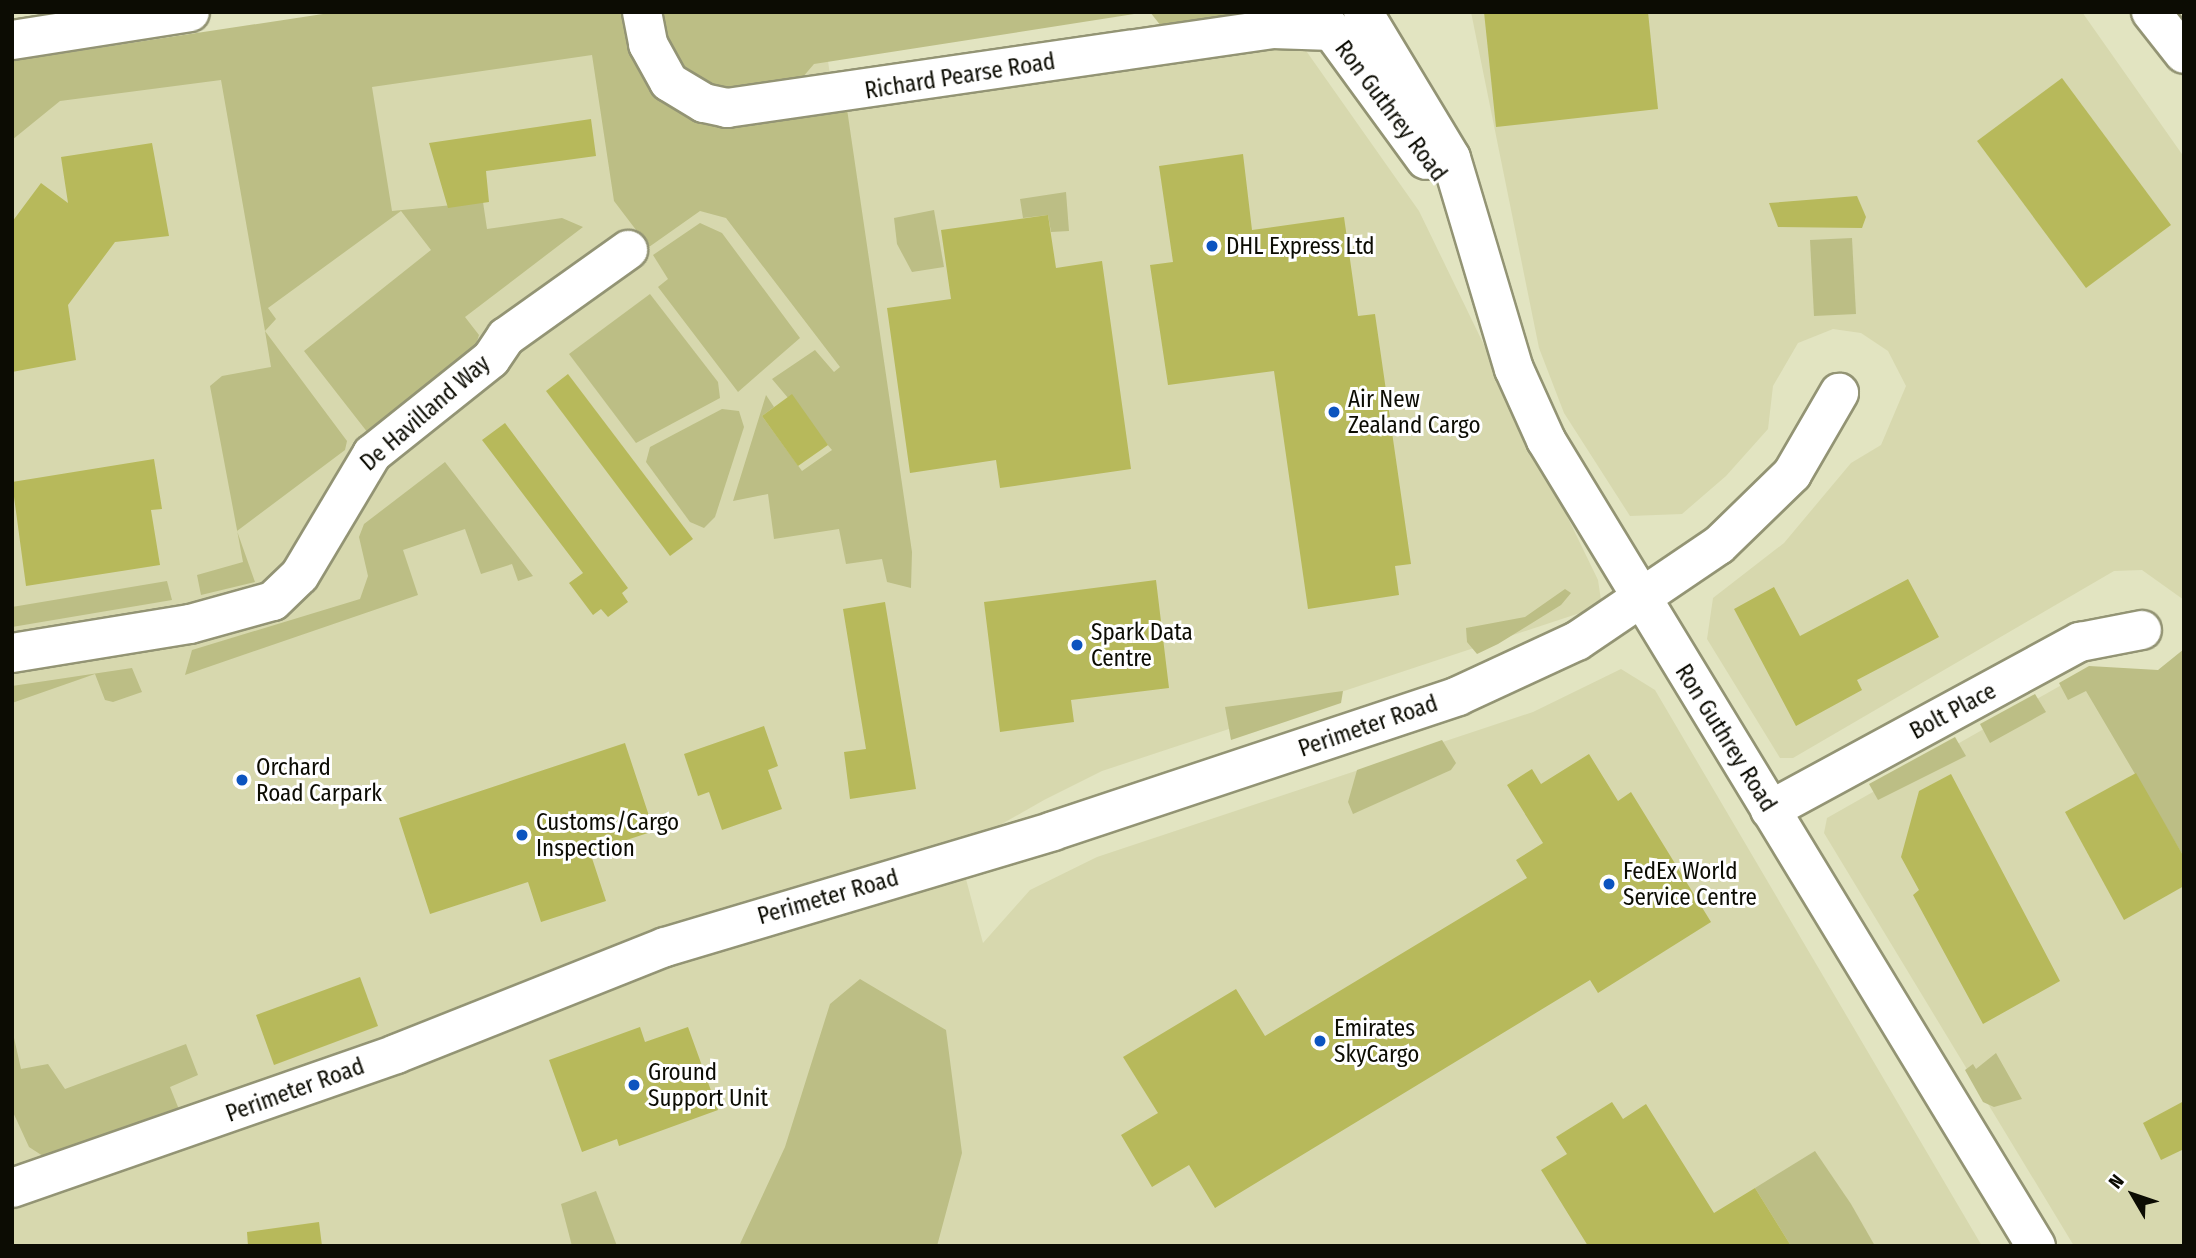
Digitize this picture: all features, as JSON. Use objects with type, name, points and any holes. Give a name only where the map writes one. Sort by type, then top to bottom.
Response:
[{"type":"main road","points":[[12,40],[190,12]]},
{"type":"main road","name":"Richard Pearse Road","points":[[642,12],[648,44],[669,82],[704,103],[727,108],[1338,19]]},
{"type":"main road","points":[[2151,12],[2184,54]]},
{"type":"main road","name":"Ron Guthrey Road","points":[[1338,19],[1465,208],[1532,412],[1639,601],[2036,1246]]},
{"type":"main road","name":"De Havilland Way","points":[[12,653],[190,624],[273,601],[300,575],[372,454],[491,359],[506,337],[628,250]]},
{"type":"main road","name":"Perimeter Road","points":[[12,1188],[338,1075],[664,947],[1053,831],[1458,696],[1577,640],[1639,601],[1760,510],[1792,474],[1839,393]]},
{"type":"main road","name":"Bolt Place","points":[[1770,810],[2080,642],[2142,630]]},
{"type":"shaded area","points":[[336,12],[627,12],[649,83],[847,109],[912,552],[911,588],[887,582],[882,559],[846,564],[839,529],[774,539],[768,494],[733,501],[766,395],[774,407],[762,416],[802,471],[832,450],[772,379],[815,350],[834,372],[840,367],[726,218],[700,211],[649,247],[614,201],[592,55],[372,87],[392,211],[483,202],[487,229],[562,218],[583,227],[465,317],[479,335],[474,351],[368,433],[304,351],[431,250],[401,211],[268,308],[276,319],[265,331],[221,80],[60,101],[12,140],[12,61]]},
{"type":"shaded area","points":[[401,12],[821,12],[835,110],[1302,45],[1419,211],[1598,580],[1601,600],[1583,612],[1102,771],[1044,800],[958,849],[983,943],[1030,890],[1097,857],[1533,712],[1621,669],[1655,690],[1982,1246],[12,1246],[12,76]]},
{"type":"shaded area","points":[[658,12],[1147,12],[814,64],[802,78],[730,92],[701,85],[670,57]]},
{"type":"shaded area","points":[[1150,12],[1283,12],[1161,26]]},
{"type":"shaded area","points":[[1471,12],[2082,12],[2184,157],[2184,600],[2142,570],[2114,571],[1793,758],[1780,758],[1707,639],[1713,598],[1784,543],[1851,463],[1881,445],[1906,386],[1888,351],[1861,333],[1833,329],[1798,343],[1773,386],[1768,429],[1726,476],[1682,514],[1630,516],[1564,413],[1539,348]]},
{"type":"shaded area","points":[[1066,192],[1069,231],[1051,232],[1048,215],[1023,218],[1020,199]]},
{"type":"shaded area","points":[[934,210],[944,267],[912,272],[897,244],[894,218]]},
{"type":"shaded area","points":[[700,223],[722,233],[800,338],[738,392],[658,287],[668,279],[653,255]]},
{"type":"shaded area","points":[[1852,238],[1856,314],[1814,316],[1810,240]]},
{"type":"shaded area","points":[[650,294],[718,382],[720,398],[636,443],[569,354]]},
{"type":"shaded area","points":[[265,331],[347,441],[345,450],[237,531],[210,386],[222,376],[271,367]]},
{"type":"shaded area","points":[[722,409],[739,411],[744,427],[715,517],[704,528],[690,522],[646,462],[650,447]]},
{"type":"shaded area","points":[[445,462],[533,576],[518,581],[512,564],[481,574],[465,529],[403,550],[418,595],[185,675],[192,650],[360,599],[368,576],[359,537],[364,524]]},
{"type":"shaded area","points":[[237,532],[255,582],[201,595],[197,575],[243,562]]},
{"type":"shaded area","points":[[167,581],[172,600],[12,627],[12,607]]},
{"type":"shaded area","points":[[1565,589],[1571,593],[1561,605],[1498,644],[1477,654],[1467,642],[1466,628],[1525,617]]},
{"type":"shaded area","points":[[2184,649],[2184,857],[2086,691],[2068,700],[2059,683],[2089,666],[2158,670]]},
{"type":"shaded area","points":[[2184,652],[2184,1246],[2074,1246],[1824,833],[1827,818],[2088,670],[2142,678],[2172,670]]},
{"type":"shaded area","points":[[132,668],[142,692],[113,702],[105,700],[95,674],[12,703],[12,686]]},
{"type":"shaded area","points":[[1343,691],[1341,703],[1231,740],[1225,707]]},
{"type":"shaded area","points":[[2035,694],[2046,712],[1990,743],[1980,724]]},
{"type":"shaded area","points":[[1955,737],[1966,756],[1878,800],[1869,784]]},
{"type":"shaded area","points":[[1442,740],[1456,763],[1451,770],[1353,814],[1348,802],[1357,770]]},
{"type":"shaded area","points":[[860,979],[946,1030],[962,1153],[937,1246],[739,1246],[785,1147],[830,1004]]},
{"type":"shaded area","points":[[12,1029],[21,1069],[48,1064],[65,1089],[186,1044],[198,1075],[170,1087],[180,1112],[46,1158],[29,1147],[12,1110]]},
{"type":"shaded area","points":[[1996,1053],[2022,1099],[1994,1107],[1983,1102],[1965,1070],[1973,1064],[1976,1069]]},
{"type":"shaded area","points":[[1815,1151],[1851,1204],[1875,1246],[1791,1246],[1755,1188]]},
{"type":"shaded area","points":[[596,1191],[617,1246],[572,1246],[561,1204]]},
{"type":"building","points":[[1484,12],[1648,12],[1658,109],[1496,127]]},
{"type":"building","points":[[2062,78],[2171,225],[2086,288],[1977,141]]},
{"type":"building","points":[[591,119],[596,156],[486,171],[489,202],[448,208],[429,143]]},
{"type":"building","points":[[152,143],[169,236],[115,242],[68,305],[76,360],[12,372],[12,222],[41,183],[68,203],[61,157]]},
{"type":"building","name":"Air New Zealand Cargo","points":[[1243,154],[1252,230],[1344,217],[1358,316],[1375,314],[1411,564],[1395,566],[1399,595],[1308,609],[1274,371],[1168,385],[1150,265],[1173,262],[1159,166]]},
{"type":"building","points":[[1857,196],[1866,217],[1862,228],[1778,227],[1769,203]]},
{"type":"building","points":[[1048,215],[1056,268],[1102,261],[1131,469],[1000,488],[996,460],[910,473],[887,308],[951,299],[941,230]]},
{"type":"building","points":[[568,374],[693,539],[670,556],[546,391]]},
{"type":"building","points":[[792,394],[828,445],[798,466],[762,416]]},
{"type":"building","points":[[505,423],[628,588],[622,593],[628,602],[608,617],[601,609],[593,615],[569,583],[583,573],[482,440]]},
{"type":"building","points":[[154,459],[162,509],[151,510],[160,565],[26,586],[12,482]]},
{"type":"building","points":[[1908,579],[1939,637],[1857,680],[1862,690],[1796,726],[1734,609],[1774,587],[1800,636]]},
{"type":"building","name":"Spark Data Centre","points":[[1156,580],[1169,688],[1071,700],[1074,722],[1000,732],[984,602]]},
{"type":"building","points":[[885,602],[916,789],[850,799],[844,752],[866,749],[843,609]]},
{"type":"building","points":[[764,726],[778,766],[768,770],[782,809],[722,830],[709,792],[698,796],[684,754]]},
{"type":"building","name":"Customs/Cargo Inspection","points":[[625,743],[654,831],[590,852],[606,901],[541,922],[528,882],[430,914],[399,818]]},
{"type":"building","name":"Emirates SkyCargo","points":[[1589,754],[1618,801],[1631,792],[1711,922],[1598,993],[1590,980],[1215,1208],[1189,1165],[1152,1187],[1121,1135],[1158,1113],[1123,1057],[1236,989],[1265,1036],[1527,878],[1516,860],[1543,843],[1507,785],[1532,769],[1541,784]]},
{"type":"building","points":[[2136,773],[2184,857],[2184,886],[2124,920],[2065,812]]},
{"type":"building","points":[[1951,774],[2060,981],[1983,1024],[1913,895],[1919,890],[1901,857],[1919,791]]},
{"type":"building","points":[[360,977],[378,1026],[274,1065],[256,1015]]},
{"type":"building","name":"Ground Support Unit","points":[[640,1027],[645,1042],[688,1027],[718,1110],[619,1146],[617,1139],[582,1152],[549,1060]]},
{"type":"building","points":[[2184,1101],[2184,1149],[2161,1160],[2143,1123]]},
{"type":"building","points":[[1612,1102],[1623,1119],[1646,1104],[1714,1213],[1755,1188],[1791,1246],[1588,1246],[1541,1170],[1567,1154],[1556,1137]]},
{"type":"building","points":[[319,1222],[322,1246],[248,1246],[247,1232]]},
{"type":"place","name":"DHL Express Ltd","points":[[1212,246]]},
{"type":"place","name":"Air New Zealand Cargo","points":[[1334,412]]},
{"type":"place","name":"Spark Data Centre","points":[[1077,645]]},
{"type":"place","name":"Orchard Road Carpark","points":[[242,780]]},
{"type":"place","name":"Customs/Cargo Inspection","points":[[522,835]]},
{"type":"place","name":"FedEx World Service Centre","points":[[1609,884]]},
{"type":"place","name":"Emirates SkyCargo","points":[[1320,1041]]},
{"type":"place","name":"Ground Support Unit","points":[[634,1085]]}]
